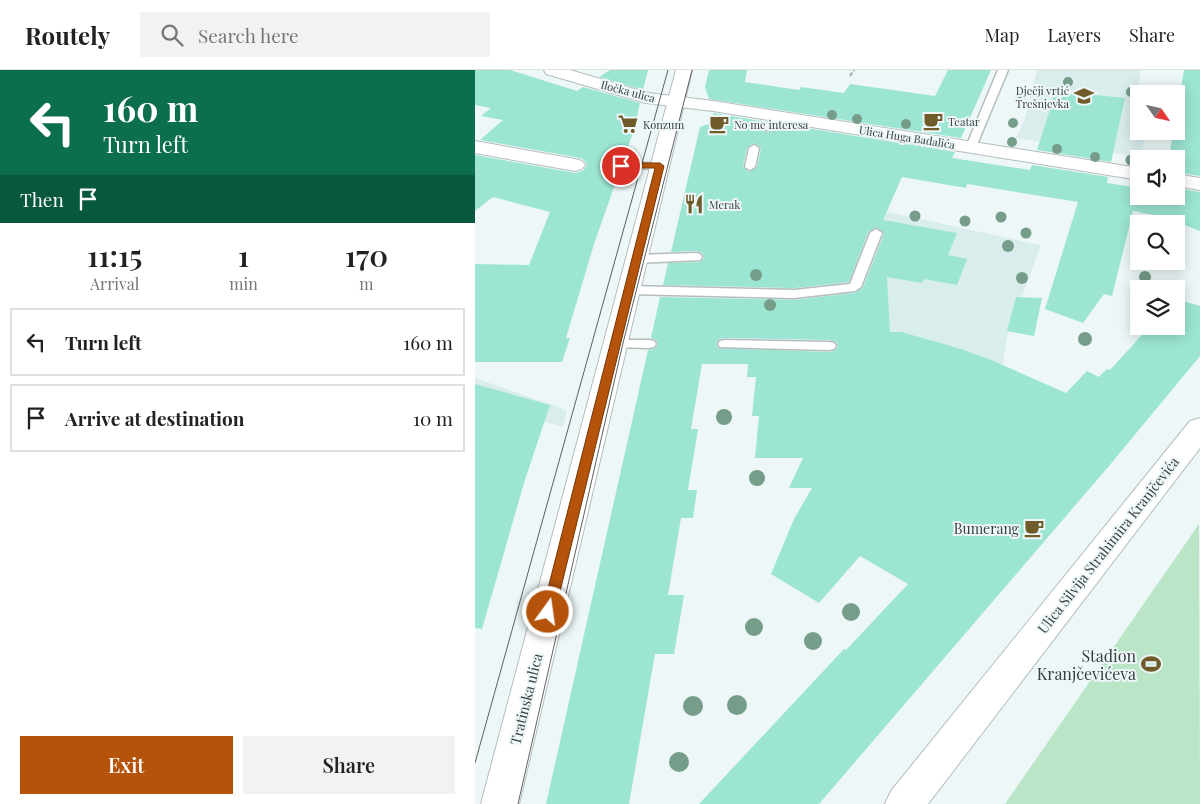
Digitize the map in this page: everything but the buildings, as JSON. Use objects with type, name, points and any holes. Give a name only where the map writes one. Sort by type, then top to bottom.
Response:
[{"type":"street","name":"Iločka ulica","points":[[552,70],[646,98],[675,102]]},
{"type":"street","name":"Tratinska ulica","points":[[500,804],[684,70]]},
{"type":"street","name":"Ulica Huga Badalića","points":[[675,102],[774,122],[971,147],[1130,173]]},
{"type":"street","points":[[475,147],[575,165]]},
{"type":"street","points":[[1185,182],[1200,184]]},
{"type":"street","name":"Ulica Silvija Strahimira Kranjčevića","points":[[904,804],[1200,428]]},
{"type":"lane","points":[[971,147],[1003,70]]},
{"type":"lane","points":[[751,168],[754,148]]},
{"type":"lane","points":[[621,166],[660,166]]},
{"type":"lane","points":[[630,290],[793,294],[855,287],[876,233]]},
{"type":"lane","points":[[637,259],[696,257]]},
{"type":"lane","points":[[616,344],[649,344]]},
{"type":"lane","points":[[725,344],[829,346]]},
{"type":"path","points":[[850,76],[854,70]]},
{"type":"shaded area","name":"Dječji vrtić Trešnjevka","points":[[1037,70],[1141,70],[1139,85],[1130,85],[1130,140],[1144,140],[1142,150],[1130,150],[1130,155],[1016,138],[1024,121]]},
{"type":"shaded area","points":[[803,194],[1041,245],[1007,338],[1003,365],[961,349],[902,332],[890,332],[767,300],[778,252]]},
{"type":"shaded area","points":[[475,378],[567,410],[563,427],[475,401]]},
{"type":"green space","name":"Stadion Kranjčevićeva","points":[[1199,524],[1200,804],[1005,804]]},
{"type":"tram line","points":[[475,763],[668,70]]},
{"type":"tram line","points":[[518,804],[623,343],[692,70]]},
{"type":"place","name":"Dječji vrtić Trešnjevka","points":[[1084,96]]},
{"type":"place","name":"Teatar","points":[[933,121]]},
{"type":"place","name":"Konzum","points":[[628,124]]},
{"type":"place","name":"No me interesa","points":[[719,124]]},
{"type":"place","name":"Merak","points":[[694,204]]},
{"type":"place","name":"Bumerang","points":[[1034,528]]},
{"type":"place","name":"Stadion Kranjčevićeva","points":[[1151,664]]},
{"type":"route","points":[[548,612],[660,166],[621,166]]}]
